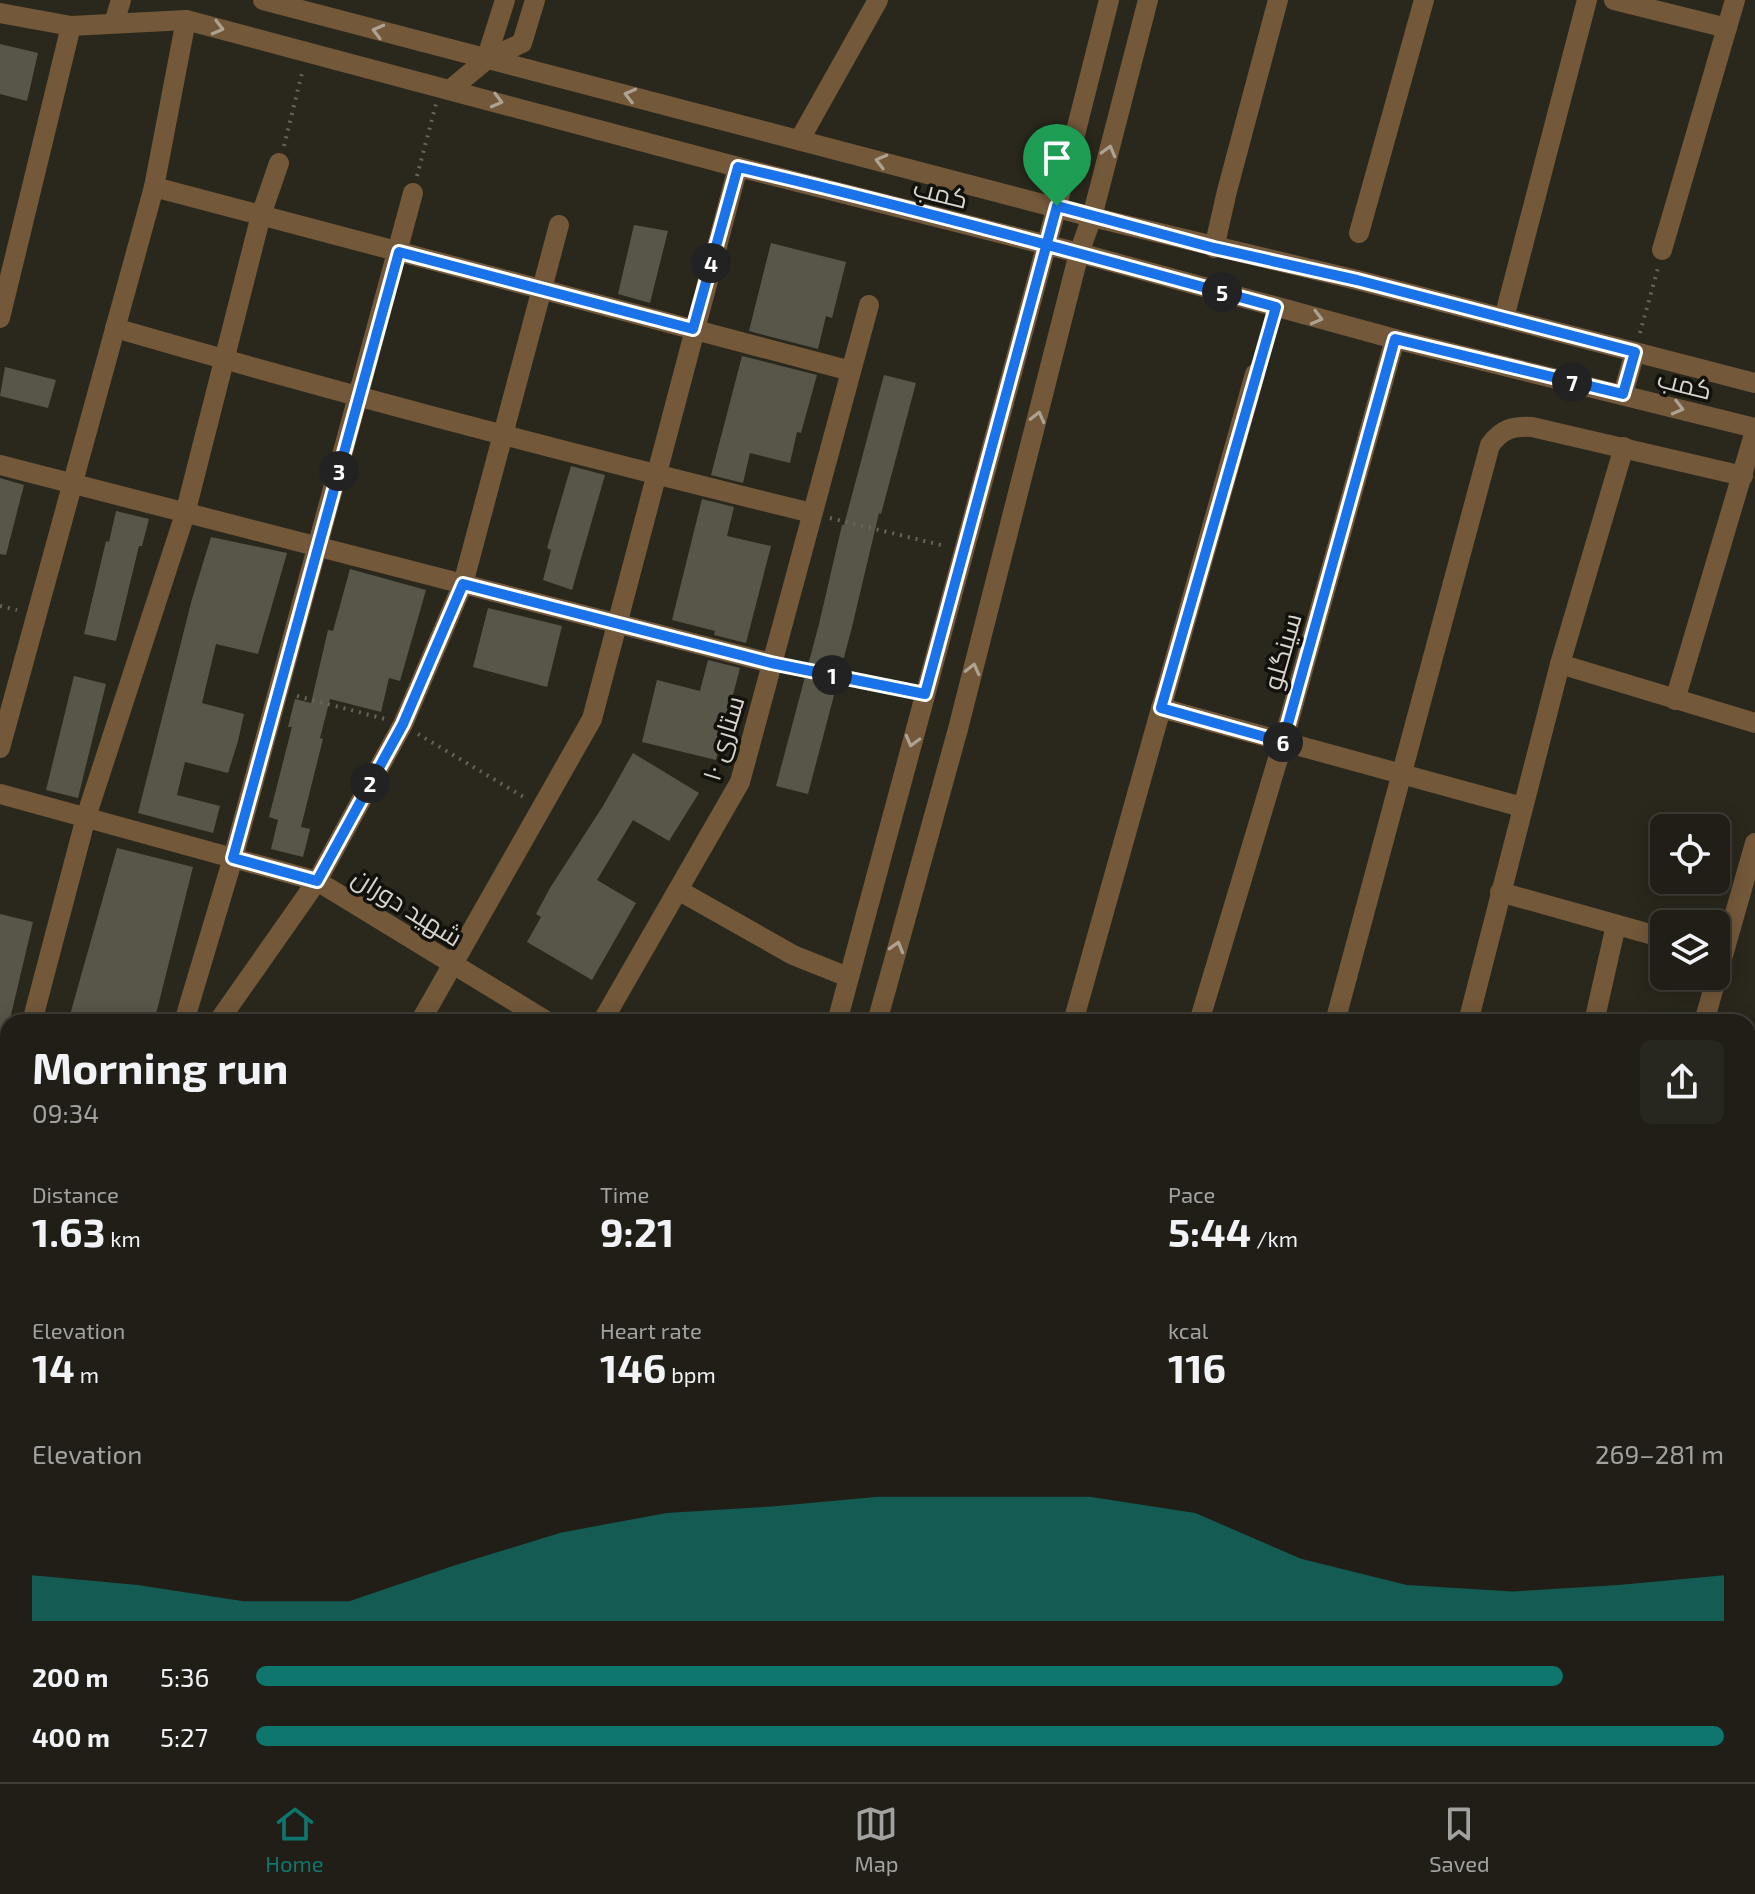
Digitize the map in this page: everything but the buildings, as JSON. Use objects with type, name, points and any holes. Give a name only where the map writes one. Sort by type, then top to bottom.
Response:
[{"type":"street","points":[[114,23],[121,0]]},
{"type":"street","name":"کمب","points":[[267,0],[1092,217],[1357,280],[1755,383]]},
{"type":"street","points":[[486,60],[505,0]]},
{"type":"street","points":[[446,87],[486,60],[522,43],[535,0]]},
{"type":"street","points":[[800,139],[878,0]]},
{"type":"street","points":[[839,1014],[1057,206],[1109,0]]},
{"type":"street","points":[[879,1014],[958,729],[1079,253],[1092,217],[1148,0]]},
{"type":"street","points":[[1214,248],[1230,176],[1278,0]]},
{"type":"street","points":[[1359,233],[1424,0]]},
{"type":"street","points":[[1504,318],[1587,0]]},
{"type":"street","points":[[1614,0],[1727,28]]},
{"type":"street","points":[[1662,250],[1735,0]]},
{"type":"street","name":"کمب","points":[[0,13],[71,26],[186,20],[738,167],[1079,253],[1395,339],[1755,429]]},
{"type":"street","points":[[0,748],[154,187],[186,20]]},
{"type":"street","points":[[0,318],[71,26]]},
{"type":"street","points":[[34,1014],[86,817],[185,514],[261,215],[279,163]]},
{"type":"street","points":[[425,1014],[592,719],[738,167]]},
{"type":"street","points":[[154,187],[851,371]]},
{"type":"street","points":[[186,1014],[233,858],[413,193]]},
{"type":"street","points":[[224,1014],[317,881],[403,724],[463,584],[559,225]]},
{"type":"street","name":"ستاری ۱۰","points":[[607,1014],[740,782],[869,305]]},
{"type":"street","points":[[115,328],[655,475],[812,513]]},
{"type":"street","name":"سینگلو","points":[[1201,1014],[1283,742],[1395,339]]},
{"type":"street","points":[[1623,394],[1635,352]]},
{"type":"street","points":[[1075,1014],[1255,374]]},
{"type":"street","points":[[1337,1014],[1490,445],[1500,433],[1514,426],[1532,427],[1743,476]]},
{"type":"street","points":[[1675,700],[1755,429]]},
{"type":"street","points":[[1470,1014],[1560,664],[1624,447]]},
{"type":"street","points":[[0,465],[771,663]]},
{"type":"street","points":[[1560,664],[1755,723]]},
{"type":"street","points":[[1161,708],[1522,807]]},
{"type":"street","name":"شهید دوران","points":[[0,794],[317,881],[535,1014]]},
{"type":"street","points":[[1730,928],[1750,876],[1755,843]]},
{"type":"street","points":[[678,890],[793,955],[848,977]]},
{"type":"street","points":[[1500,892],[1650,934]]},
{"type":"street","points":[[1596,1014],[1616,925]]},
{"type":"street","points":[[1706,1014],[1712,990]]},
{"type":"path","points":[[279,163],[308,51]]},
{"type":"path","points":[[413,193],[446,87]]},
{"type":"path","points":[[1635,352],[1662,250]]},
{"type":"path","points":[[1255,374],[1276,307]]},
{"type":"path","points":[[812,513],[963,550]]},
{"type":"path","points":[[771,663],[925,694]]},
{"type":"path","points":[[279,691],[403,724],[541,808]]},
{"type":"route","points":[[1057,206],[1026,321],[995,436],[925,694],[771,663],[463,584],[403,724],[317,881],[233,858],[399,252],[693,329],[738,167],[910,211],[995,232],[1079,253],[1276,307],[1161,708],[1283,742],[1395,339],[1623,394],[1635,352],[1057,206]]}]
